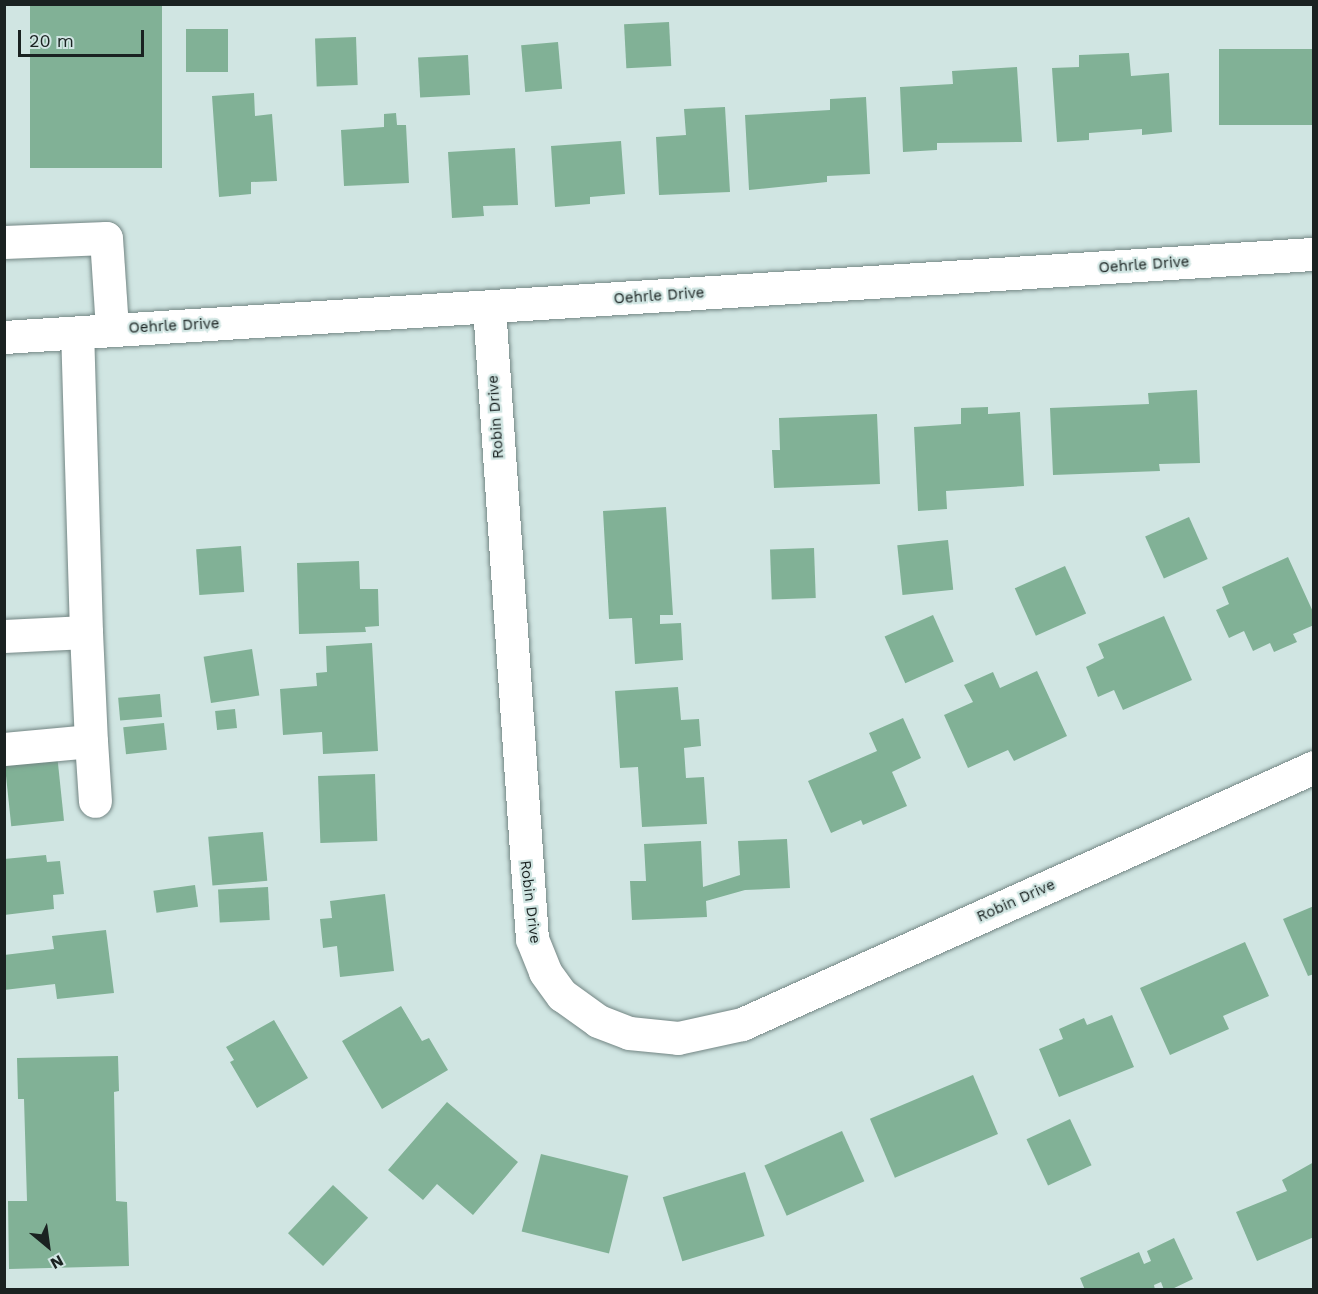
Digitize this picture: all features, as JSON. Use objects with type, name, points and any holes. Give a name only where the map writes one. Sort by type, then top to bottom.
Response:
[{"type":"street","points":[[4,242],[106,237],[112,329]]},
{"type":"street","name":"Oehrle Drive","points":[[4,337],[1314,254]]},
{"type":"street","name":"Robin Drive","points":[[489,307],[532,939],[545,972],[562,996],[598,1022],[628,1033],[678,1038],[742,1024],[1314,766]]},
{"type":"street","points":[[77,333],[86,633],[95,801]]},
{"type":"street","points":[[4,636],[86,633]]},
{"type":"street","points":[[4,749],[91,741]]},
{"type":"building","points":[[30,4],[162,4],[162,168],[30,168]]},
{"type":"building","points":[[669,22],[671,66],[626,68],[624,24]]},
{"type":"building","points":[[186,29],[228,29],[228,72],[186,72]]},
{"type":"building","points":[[356,37],[358,85],[317,86],[315,38]]},
{"type":"building","points":[[558,42],[562,89],[525,92],[521,45]]},
{"type":"building","points":[[1219,49],[1314,49],[1314,125],[1219,125]]},
{"type":"building","points":[[1129,53],[1131,76],[1169,73],[1172,132],[1142,135],[1142,129],[1089,133],[1089,140],[1057,142],[1052,68],[1079,67],[1079,55]]},
{"type":"building","points":[[468,55],[470,95],[420,98],[418,58]]},
{"type":"building","points":[[1017,67],[1022,142],[937,143],[937,150],[903,152],[900,87],[953,84],[952,71]]},
{"type":"building","points":[[254,93],[255,116],[272,114],[277,181],[251,182],[251,194],[219,197],[212,96]]},
{"type":"building","points":[[866,97],[870,174],[827,176],[827,182],[749,190],[745,115],[830,110],[830,99]]},
{"type":"building","points":[[725,107],[730,192],[659,195],[656,137],[686,135],[684,109]]},
{"type":"building","points":[[396,113],[397,125],[406,125],[409,183],[344,186],[341,130],[384,127],[384,114]]},
{"type":"building","points":[[621,141],[625,194],[590,197],[590,204],[555,207],[551,146]]},
{"type":"building","points":[[515,148],[518,205],[483,206],[484,216],[452,218],[448,152]]},
{"type":"building","points":[[1197,390],[1200,463],[1159,464],[1160,471],[1053,475],[1050,408],[1149,404],[1148,393]]},
{"type":"building","points":[[988,407],[988,414],[1020,412],[1024,486],[946,491],[947,509],[918,511],[914,427],[961,424],[961,408]]},
{"type":"building","points":[[877,414],[880,484],[774,488],[772,450],[780,450],[779,418]]},
{"type":"building","points":[[666,507],[673,615],[660,615],[660,624],[681,623],[683,660],[635,664],[632,618],[609,619],[603,511]]},
{"type":"building","points":[[1189,517],[1208,559],[1164,579],[1145,537]]},
{"type":"building","points":[[948,540],[953,590],[903,595],[897,545]]},
{"type":"building","points":[[241,546],[244,592],[199,595],[196,549]]},
{"type":"building","points":[[814,548],[816,598],[772,600],[770,550]]},
{"type":"building","points":[[1288,557],[1314,614],[1314,625],[1293,634],[1297,642],[1274,652],[1270,643],[1253,651],[1244,631],[1229,638],[1216,610],[1229,604],[1222,587]]},
{"type":"building","points":[[359,561],[360,589],[378,589],[379,626],[365,627],[366,632],[299,634],[297,563]]},
{"type":"building","points":[[1065,566],[1086,614],[1036,636],[1015,588]]},
{"type":"building","points":[[933,615],[954,662],[905,683],[885,637]]},
{"type":"building","points":[[1164,616],[1192,680],[1123,710],[1114,690],[1098,697],[1086,667],[1104,658],[1098,644]]},
{"type":"building","points":[[372,643],[378,751],[323,754],[322,732],[283,735],[280,689],[317,686],[316,673],[327,672],[326,646]]},
{"type":"building","points":[[252,649],[259,695],[211,703],[204,657]]},
{"type":"building","points":[[1037,671],[1067,736],[1014,761],[1008,750],[968,768],[944,715],[973,702],[964,685],[993,672],[1000,688]]},
{"type":"building","points":[[678,687],[681,720],[699,719],[701,746],[684,748],[686,778],[704,777],[707,824],[642,827],[638,767],[620,768],[615,691]]},
{"type":"building","points":[[160,694],[162,717],[120,721],[118,698]]},
{"type":"building","points":[[235,709],[237,728],[217,730],[215,711]]},
{"type":"building","points":[[903,718],[921,758],[892,772],[907,806],[863,825],[861,820],[831,833],[808,781],[877,751],[869,733]]},
{"type":"building","points":[[164,723],[167,750],[126,754],[123,727]]},
{"type":"building","points":[[57,754],[64,821],[11,826],[4,760]]},
{"type":"building","points":[[375,774],[377,841],[320,843],[318,776]]},
{"type":"building","points":[[263,832],[267,881],[212,886],[208,837]]},
{"type":"building","points":[[787,839],[790,888],[745,890],[706,901],[707,917],[632,920],[630,881],[646,881],[644,844],[701,841],[703,887],[740,875],[738,841]]},
{"type":"building","points":[[46,855],[47,862],[60,861],[64,894],[53,895],[54,909],[4,915],[4,859]]},
{"type":"building","points":[[195,885],[198,907],[156,913],[153,891]]},
{"type":"building","points":[[268,887],[270,920],[220,923],[218,890]]},
{"type":"building","points":[[385,894],[394,971],[340,977],[337,946],[323,948],[320,919],[332,918],[330,901]]},
{"type":"building","points":[[1314,906],[1314,974],[1308,976],[1283,919]]},
{"type":"building","points":[[106,930],[114,993],[57,999],[55,984],[4,990],[4,955],[54,949],[52,936]]},
{"type":"building","points":[[1245,942],[1269,996],[1223,1016],[1229,1029],[1170,1055],[1140,988]]},
{"type":"building","points":[[401,1006],[422,1041],[429,1038],[448,1070],[382,1109],[342,1041]]},
{"type":"building","points":[[1112,1015],[1134,1067],[1059,1097],[1039,1049],[1063,1039],[1059,1029],[1084,1018],[1087,1025]]},
{"type":"building","points":[[274,1020],[308,1078],[257,1108],[230,1062],[234,1060],[226,1047]]},
{"type":"building","points":[[118,1056],[119,1091],[114,1092],[116,1201],[127,1202],[129,1266],[9,1269],[8,1201],[27,1201],[24,1099],[18,1099],[17,1058]]},
{"type":"building","points":[[973,1075],[998,1134],[895,1178],[870,1119]]},
{"type":"building","points":[[447,1102],[518,1162],[473,1215],[437,1184],[423,1200],[388,1170]]},
{"type":"building","points":[[1070,1119],[1092,1165],[1048,1186],[1026,1139]]},
{"type":"building","points":[[842,1131],[864,1181],[787,1216],[764,1166]]},
{"type":"building","points":[[541,1154],[628,1176],[609,1253],[522,1232]]},
{"type":"building","points":[[1314,1162],[1314,1237],[1257,1261],[1236,1212],[1287,1191],[1282,1180]]},
{"type":"building","points":[[745,1172],[765,1236],[682,1261],[663,1197]]},
{"type":"building","points":[[333,1185],[368,1218],[323,1266],[288,1233]]},
{"type":"building","points":[[1174,1238],[1193,1279],[1170,1290],[1164,1290],[1161,1282],[1154,1285],[1155,1290],[1085,1290],[1080,1278],[1139,1252],[1144,1264],[1151,1261],[1147,1251]]}]
